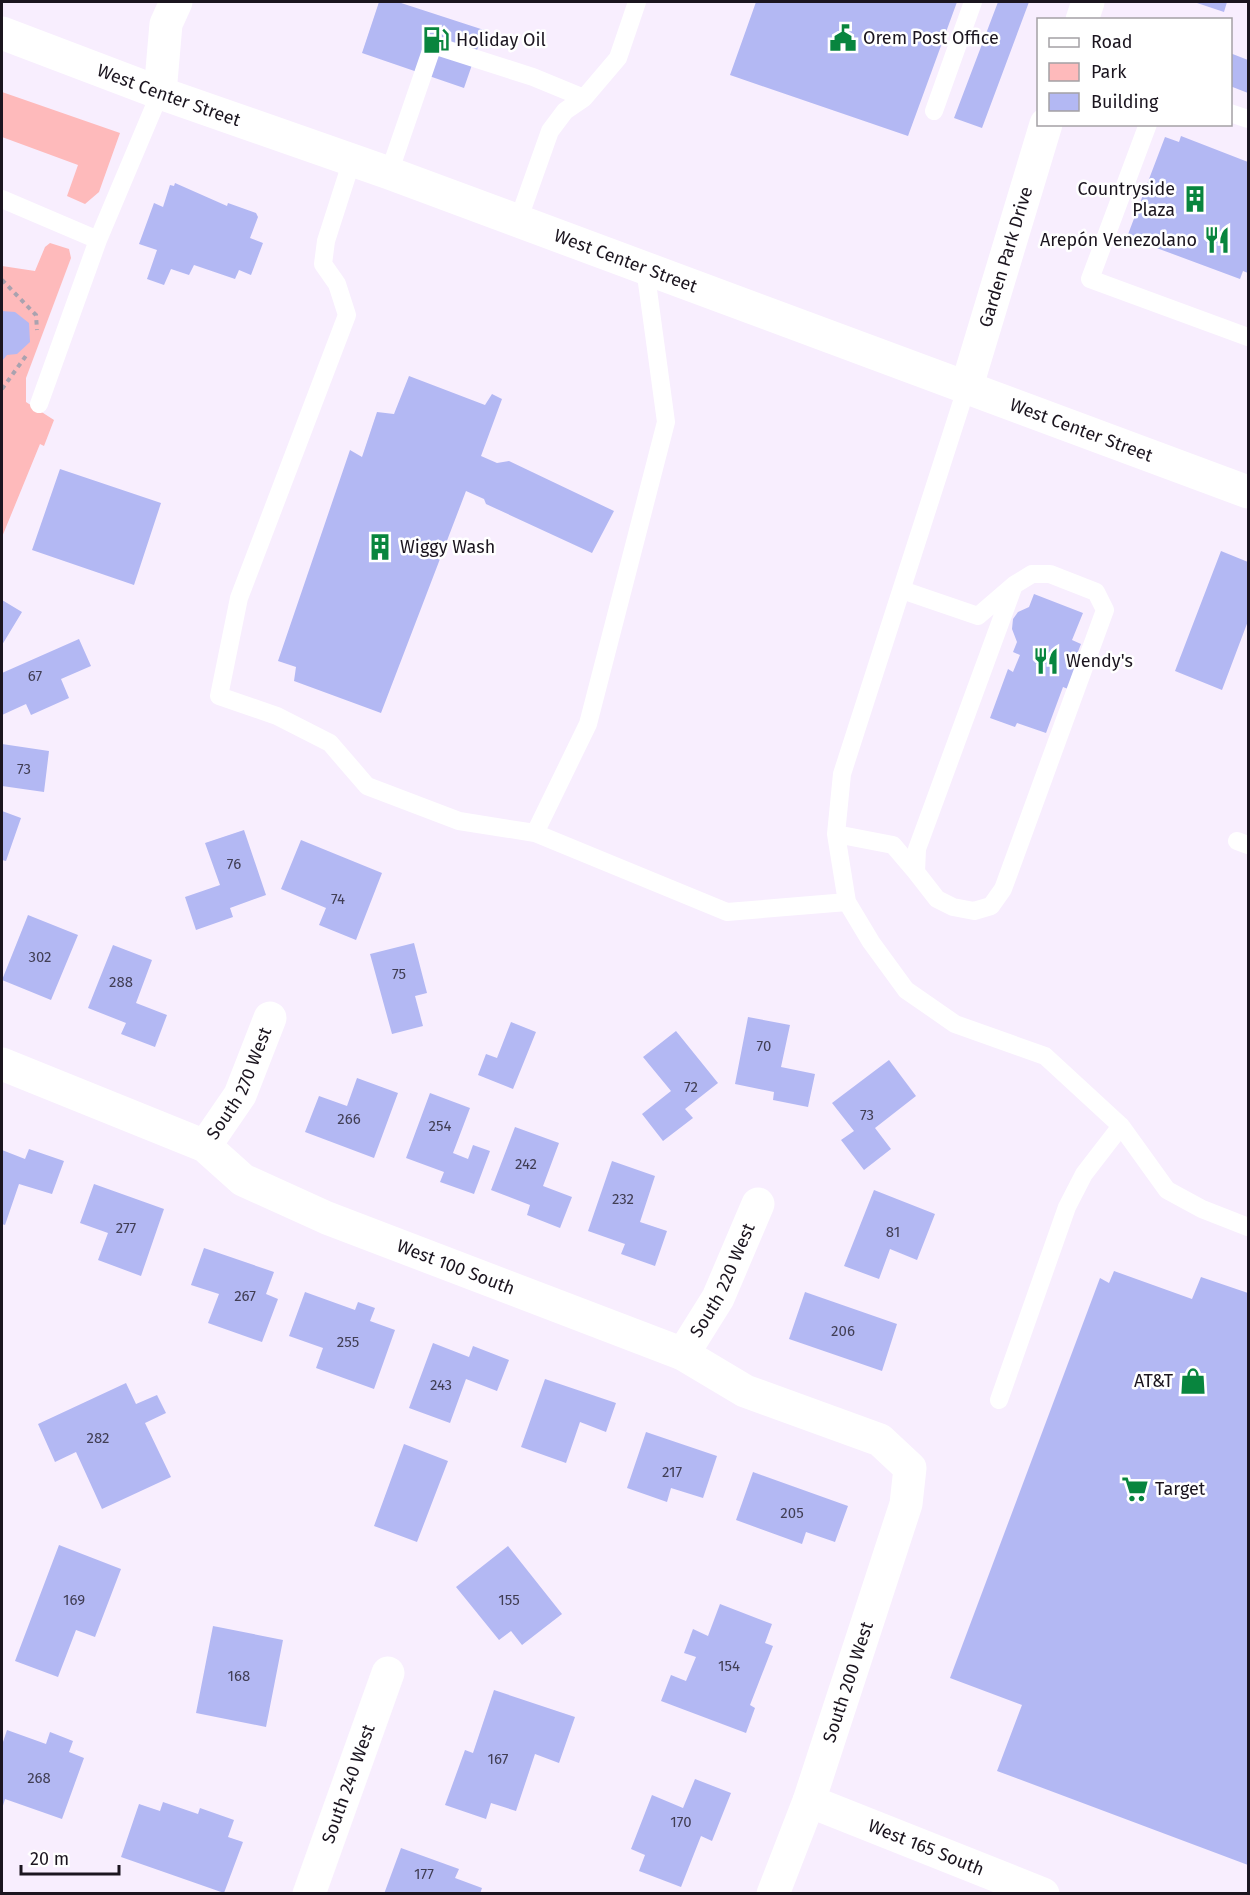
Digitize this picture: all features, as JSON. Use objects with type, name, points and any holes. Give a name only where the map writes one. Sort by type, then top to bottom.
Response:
[{"type":"street","points":[[160,93],[166,24],[176,2]]},
{"type":"street","points":[[1083,18],[1088,2]]},
{"type":"street","name":"West Center Street","points":[[2,33],[160,93],[389,173],[1248,492]]},
{"type":"street","name":"Garden Park Drive","points":[[966,389],[1045,126]]},
{"type":"street","name":"South 270 West","points":[[205,1146],[240,1095],[270,1018]]},
{"type":"street","name":"West 100 South","points":[[2,1064],[205,1146],[243,1180],[327,1218],[683,1354],[745,1391],[880,1440],[910,1468]]},
{"type":"street","name":"South 220 West","points":[[683,1354],[718,1298],[758,1204]]},
{"type":"street","name":"South 200 West","points":[[773,1893],[809,1802],[906,1504],[910,1468]]},
{"type":"street","name":"South 240 West","points":[[309,1893],[388,1673]]},
{"type":"street","name":"West 165 South","points":[[809,1802],[1043,1893]]},
{"type":"lane","points":[[518,221],[550,131],[565,111],[584,98],[618,58],[637,2]]},
{"type":"lane","points":[[934,111],[973,2]]},
{"type":"lane","points":[[389,173],[433,45],[533,77],[584,98]]},
{"type":"lane","points":[[39,404],[98,240],[160,93]]},
{"type":"lane","points":[[1232,114],[1248,119]]},
{"type":"lane","points":[[1147,126],[1090,279],[1248,337]]},
{"type":"lane","points":[[352,160],[326,241],[323,264],[337,284],[347,315],[239,598],[219,696],[277,716],[330,743],[367,786],[459,821],[536,833],[727,912],[848,902]]},
{"type":"lane","points":[[2,199],[98,240]]},
{"type":"lane","points":[[536,833],[588,724],[666,422],[645,268]]},
{"type":"lane","points":[[966,389],[842,774],[836,834],[848,902],[872,942],[906,990],[955,1024],[1045,1056],[1121,1126],[1167,1190],[1202,1209],[1248,1227]]},
{"type":"lane","points":[[836,834],[893,845],[937,899],[953,907],[974,911],[991,906],[1003,889],[1105,610],[1096,592],[1050,574],[1032,574],[1014,585],[978,616],[902,590]]},
{"type":"lane","points":[[915,872],[917,849],[1014,585]]},
{"type":"lane","points":[[999,1400],[1066,1207],[1084,1174],[1121,1126]]},
{"type":"path","points":[[2,280],[36,315],[37,329],[34,340]]},
{"type":"path","points":[[2,389],[30,351]]},
{"type":"green space","points":[[2,92],[120,133],[99,192],[85,204],[67,196],[78,165],[2,137]]},
{"type":"green space","points":[[50,243],[69,249],[71,258],[26,378],[26,402],[54,420],[44,446],[40,444],[2,537],[2,266],[35,271],[45,247]]},
{"type":"building","points":[[379,2],[398,2],[484,30],[464,88],[362,53]]},
{"type":"building","name":"Orem Post Office","points":[[756,2],[957,2],[908,136],[730,75]]},
{"type":"building","points":[[998,2],[1029,2],[982,128],[954,118]]},
{"type":"building","points":[[1194,2],[1227,2],[1224,12]]},
{"type":"building","points":[[1232,54],[1248,60],[1248,93],[1232,87]]},
{"type":"building","name":"Countryside Plaza","points":[[1181,136],[1248,162],[1248,273],[1243,271],[1240,279],[1127,237],[1165,137],[1179,142]]},
{"type":"building","points":[[175,183],[227,206],[228,203],[256,213],[258,217],[250,238],[263,243],[251,275],[239,270],[235,279],[194,265],[189,275],[171,269],[164,285],[147,279],[157,250],[139,244],[154,203],[163,207],[170,185],[174,186]]},
{"type":"building","points":[[2,311],[15,312],[29,323],[30,342],[17,354],[7,355],[2,361]]},
{"type":"building","name":"Wiggy Wash","points":[[409,376],[485,405],[492,394],[502,399],[481,456],[497,463],[509,461],[614,511],[592,553],[486,504],[484,499],[466,491],[381,713],[294,681],[296,667],[278,661],[350,450],[362,457],[377,412],[394,414]]},
{"type":"building","points":[[60,469],[161,503],[134,585],[32,550]]},
{"type":"building","points":[[1221,551],[1248,562],[1248,621],[1222,690],[1175,671]]},
{"type":"building","name":"Wendy's","points":[[1034,594],[1083,613],[1072,640],[1081,644],[1072,667],[1076,668],[1068,689],[1063,687],[1046,733],[1017,723],[1015,727],[990,718],[1008,669],[1013,672],[1020,655],[1013,652],[1017,642],[1012,629],[1013,619],[1018,612],[1029,607]]},
{"type":"building","points":[[2,600],[22,612],[2,645]]},
{"type":"building","points":[[79,639],[91,666],[61,679],[69,698],[31,715],[26,704],[2,715],[2,673]]},
{"type":"building","points":[[2,744],[49,751],[44,792],[2,786]]},
{"type":"building","points":[[2,811],[21,818],[6,861],[2,860]]},
{"type":"building","points":[[244,830],[266,895],[230,908],[233,917],[196,930],[185,897],[220,885],[205,843]]},
{"type":"building","points":[[301,840],[382,873],[356,940],[319,925],[326,908],[281,889]]},
{"type":"building","points":[[28,915],[78,935],[51,1000],[2,980]]},
{"type":"building","points":[[414,943],[427,993],[415,996],[423,1026],[392,1034],[370,954]]},
{"type":"building","points":[[113,945],[152,960],[136,1003],[167,1015],[155,1047],[121,1034],[126,1023],[88,1008]]},
{"type":"building","points":[[748,1017],[790,1025],[781,1067],[815,1074],[808,1107],[773,1100],[774,1092],[735,1084]]},
{"type":"building","points":[[511,1022],[536,1032],[513,1089],[478,1075],[486,1054],[497,1058]]},
{"type":"building","points":[[676,1031],[718,1083],[685,1109],[693,1118],[663,1141],[642,1114],[671,1091],[643,1057]]},
{"type":"building","points":[[889,1060],[916,1096],[875,1128],[891,1149],[864,1170],[841,1140],[854,1131],[832,1103]]},
{"type":"building","points":[[357,1078],[398,1093],[374,1158],[305,1132],[319,1096],[347,1106]]},
{"type":"building","points":[[430,1093],[470,1108],[453,1153],[468,1159],[473,1145],[490,1151],[474,1194],[440,1182],[444,1172],[406,1158]]},
{"type":"building","points":[[515,1127],[559,1143],[543,1186],[572,1197],[560,1228],[527,1215],[530,1205],[491,1190]]},
{"type":"building","points":[[29,1149],[64,1161],[52,1194],[19,1184],[5,1225],[2,1224],[2,1150],[25,1159]]},
{"type":"building","points":[[612,1161],[655,1176],[640,1222],[667,1231],[655,1266],[621,1254],[625,1244],[588,1231]]},
{"type":"building","points":[[94,1184],[164,1209],[141,1276],[98,1260],[108,1233],[80,1223]]},
{"type":"building","points":[[874,1190],[935,1214],[917,1260],[890,1249],[879,1279],[844,1266]]},
{"type":"building","points":[[204,1248],[274,1272],[266,1294],[278,1299],[262,1342],[208,1323],[219,1294],[191,1285]]},
{"type":"building","name":"Target","points":[[1114,1271],[1192,1299],[1201,1277],[1248,1293],[1248,1865],[997,1771],[1022,1705],[950,1678],[1100,1278],[1109,1283]]},
{"type":"building","points":[[305,1292],[355,1310],[358,1302],[375,1308],[370,1321],[395,1330],[374,1389],[316,1368],[323,1348],[289,1336]]},
{"type":"building","points":[[805,1292],[897,1324],[882,1371],[789,1339]]},
{"type":"building","points":[[433,1343],[469,1357],[473,1346],[509,1360],[497,1391],[466,1379],[450,1423],[409,1408]]},
{"type":"building","points":[[545,1379],[616,1403],[606,1432],[580,1422],[566,1463],[521,1447]]},
{"type":"building","points":[[126,1383],[136,1404],[157,1395],[166,1413],[145,1423],[171,1477],[102,1509],[76,1452],[55,1462],[38,1424]]},
{"type":"building","points":[[646,1432],[717,1456],[703,1498],[671,1488],[667,1502],[627,1488]]},
{"type":"building","points":[[404,1444],[448,1461],[417,1542],[374,1526]]},
{"type":"building","points":[[753,1472],[848,1506],[835,1542],[806,1532],[802,1544],[736,1520]]},
{"type":"building","points":[[59,1545],[121,1569],[95,1637],[76,1630],[58,1677],[15,1661]]},
{"type":"building","points":[[508,1546],[562,1614],[522,1645],[511,1631],[499,1640],[456,1587]]},
{"type":"building","points":[[720,1604],[772,1624],[765,1643],[773,1646],[750,1705],[755,1708],[746,1733],[661,1701],[671,1675],[686,1681],[696,1657],[684,1653],[693,1629],[708,1636]]},
{"type":"building","points":[[213,1626],[283,1640],[266,1727],[196,1713]]},
{"type":"building","points":[[494,1690],[575,1717],[559,1763],[535,1754],[516,1811],[491,1803],[486,1819],[445,1805],[465,1750],[473,1753]]},
{"type":"building","points":[[7,1730],[46,1744],[50,1732],[73,1741],[69,1752],[84,1758],[62,1819],[5,1799],[2,1809],[2,1745]]},
{"type":"building","points":[[695,1779],[731,1793],[712,1841],[701,1836],[681,1887],[639,1871],[645,1855],[631,1849],[652,1795],[683,1808]]},
{"type":"building","points":[[163,1802],[198,1814],[200,1808],[234,1820],[228,1837],[243,1842],[224,1893],[121,1857],[139,1804],[160,1811]]},
{"type":"building","points":[[401,1848],[459,1869],[455,1878],[482,1888],[480,1894],[384,1894]]},
{"type":"place","name":"Orem Post Office","points":[[843,38]]},
{"type":"place","name":"Holiday Oil","points":[[436,40]]},
{"type":"place","name":"Countryside Plaza","points":[[1195,199]]},
{"type":"place","name":"Arepón Venezolano","points":[[1217,240]]},
{"type":"place","name":"Wiggy Wash","points":[[380,547]]},
{"type":"place","name":"Wendy's","points":[[1046,661]]},
{"type":"place","name":"AT&T","points":[[1193,1381]]},
{"type":"place","name":"Target","points":[[1135,1489]]}]
